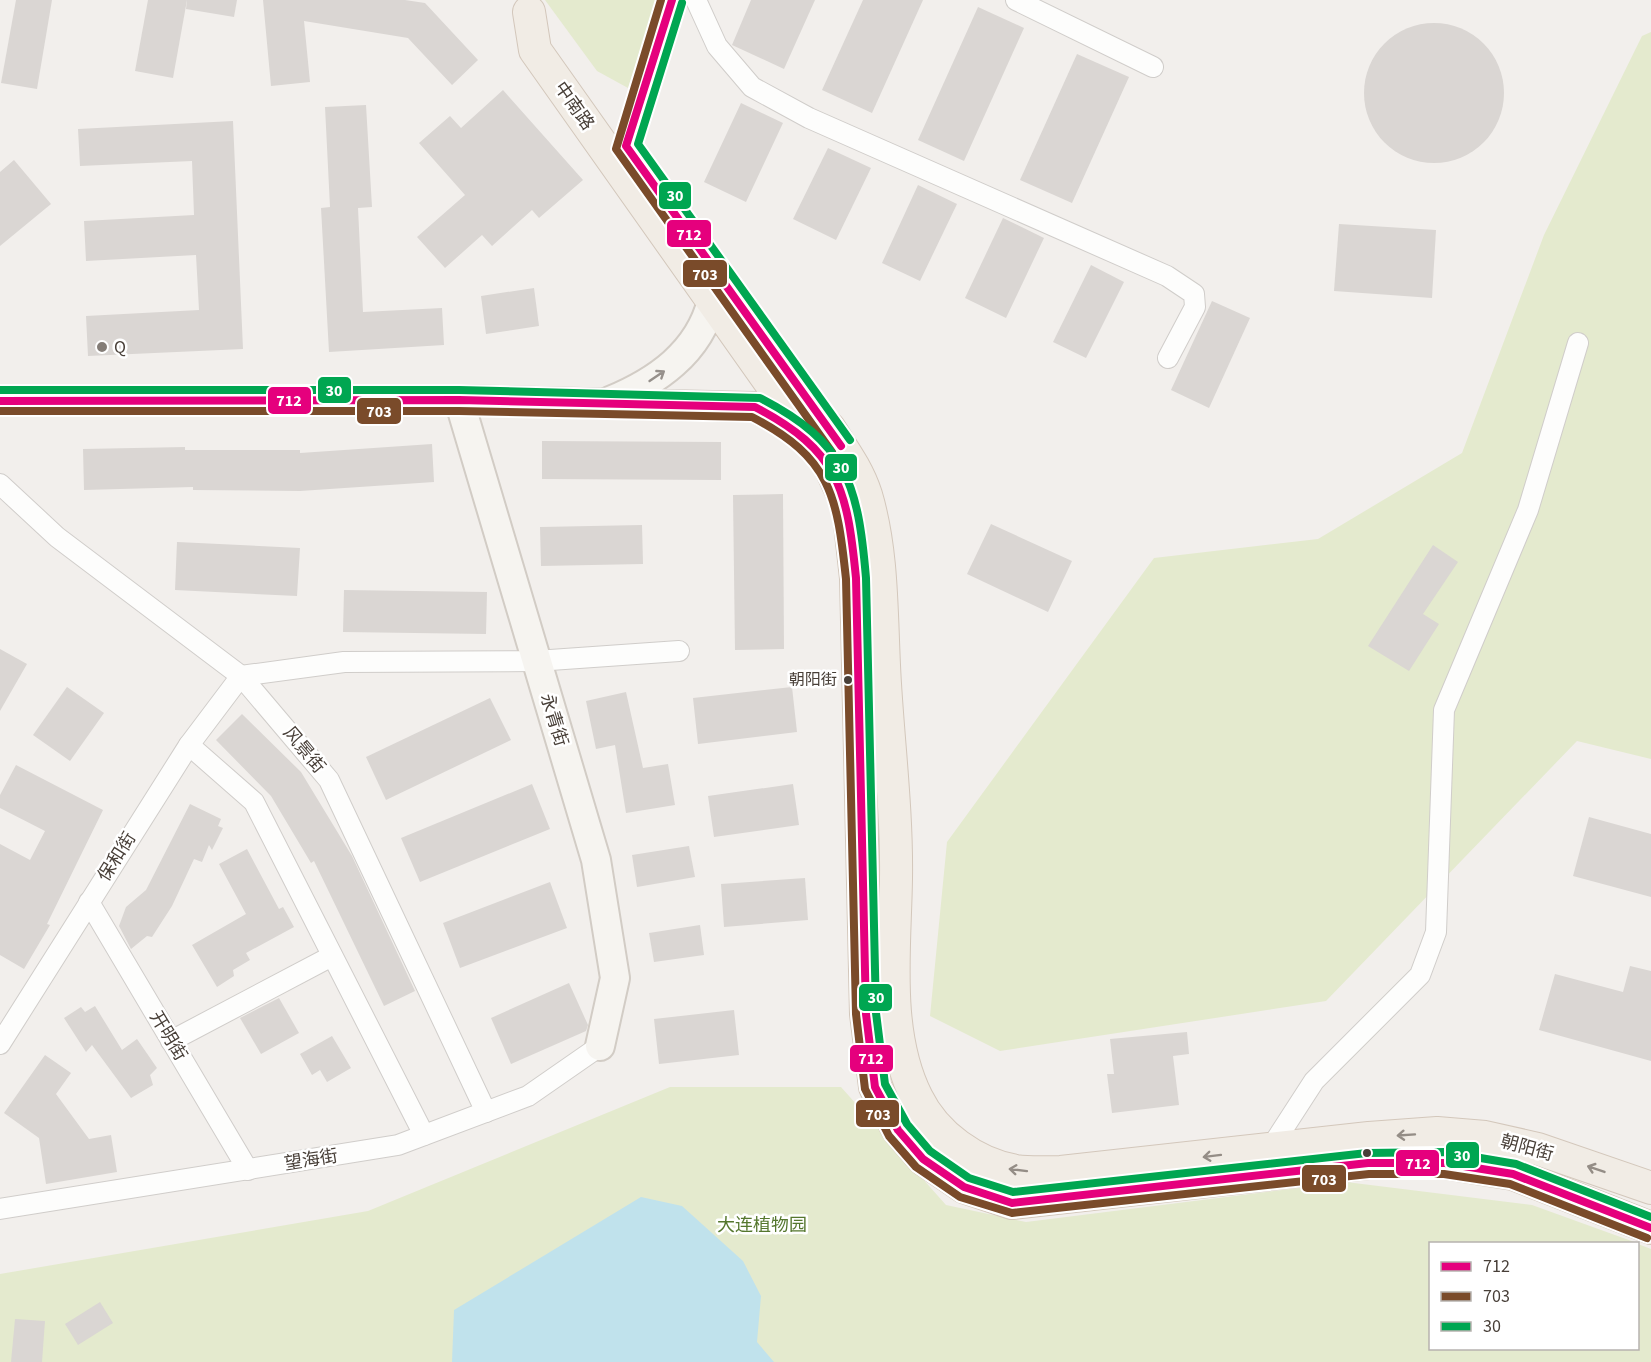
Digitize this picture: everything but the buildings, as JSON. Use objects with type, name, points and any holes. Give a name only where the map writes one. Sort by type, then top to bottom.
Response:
[{"type":"main road","name":"朝阳街","points":[[521,4],[626,146],[854,465],[874,524],[896,867],[894,991],[898,1032],[908,1077],[917,1099],[935,1126],[961,1148],[995,1165],[1017,1171],[1061,1172],[1437,1133],[1485,1137],[1538,1149],[1651,1188]]},
{"type":"main road","name":"中南路","points":[[521,4],[535,50],[830,467],[848,506],[856,578],[866,1014],[875,1087],[898,1130],[923,1159],[964,1187],[1012,1203],[1368,1163],[1445,1163],[1513,1174],[1651,1228]]},
{"type":"main road","points":[[606,403],[635,391],[679,361],[697,336],[712,301],[714,269]]},
{"type":"main road","points":[[0,401],[459,400],[754,407],[796,429],[815,446]]},
{"type":"main road","name":"永青街","points":[[459,400],[598,872],[615,978],[600,1046]]},
{"type":"street","points":[[626,146],[672,0]]},
{"type":"street","points":[[696,0],[717,46],[752,87],[809,118],[1167,276],[1194,294],[1195,307],[1168,358]]},
{"type":"street","points":[[1016,0],[1153,67]]},
{"type":"street","points":[[1270,1149],[1314,1081],[1420,975],[1436,932],[1444,710],[1528,510],[1578,343]]},
{"type":"street","name":"风景街","points":[[0,484],[57,537],[241,676],[329,780],[486,1112]]},
{"type":"street","points":[[241,676],[344,662],[536,661],[678,651]]},
{"type":"street","name":"保和街","points":[[0,1044],[189,745],[241,676]]},
{"type":"street","points":[[189,745],[254,802],[424,1135]]},
{"type":"street","name":"开明街","points":[[89,902],[248,1170]]},
{"type":"street","points":[[171,1041],[332,956]]},
{"type":"street","name":"望海街","points":[[0,1209],[398,1145],[528,1096],[600,1046]]},
{"type":"green space","points":[[545,0],[656,0],[628,88],[597,71]]},
{"type":"green space","points":[[1651,32],[1651,759],[1577,741],[1326,1001],[1000,1051],[930,1016],[947,842],[1154,558],[1318,539],[1462,453],[1544,235],[1642,36]]},
{"type":"green space","name":"大连植物园","points":[[670,1087],[841,1087],[946,1205],[1026,1222],[1346,1182],[1532,1205],[1634,1242],[1429,1242],[1429,1350],[1639,1350],[1639,1244],[1651,1249],[1651,1362],[0,1362],[0,1274],[368,1211]]},
{"type":"water","points":[[641,1197],[682,1206],[743,1261],[761,1296],[757,1342],[774,1362],[452,1362],[454,1310]]},
{"type":"transit line","name":"703","points":[[661,0],[616,149],[832,452]]},
{"type":"transit line","name":"712","points":[[672,0],[626,146],[841,446]]},
{"type":"transit line","name":"30","points":[[682,3],[638,144],[850,440]]},
{"type":"transit line","name":"30","points":[[0,390],[459,390],[760,398],[812,432],[830,450],[843,470],[852,492],[858,517],[866,578],[876,1013],[885,1084],[907,1124],[930,1151],[969,1178],[1013,1192],[1367,1153],[1445,1152],[1516,1164],[1651,1217]]},
{"type":"transit line","name":"712","points":[[0,401],[459,400],[755,407],[783,423],[805,440],[821,457],[834,475],[848,520],[856,578],[866,1014],[875,1087],[898,1130],[923,1159],[964,1187],[1012,1203],[1368,1163],[1445,1163],[1513,1174],[1651,1228]]},
{"type":"transit line","name":"703","points":[[0,411],[459,411],[752,417],[778,432],[799,448],[814,464],[825,482],[839,524],[846,579],[856,1014],[865,1089],[889,1136],[916,1167],[960,1197],[1012,1213],[1369,1174],[1444,1174],[1510,1184],[1647,1238]]},
{"type":"place","name":"Q","points":[[102,347]]},
{"type":"place","name":"朝阳街","points":[[848,680]]}]
